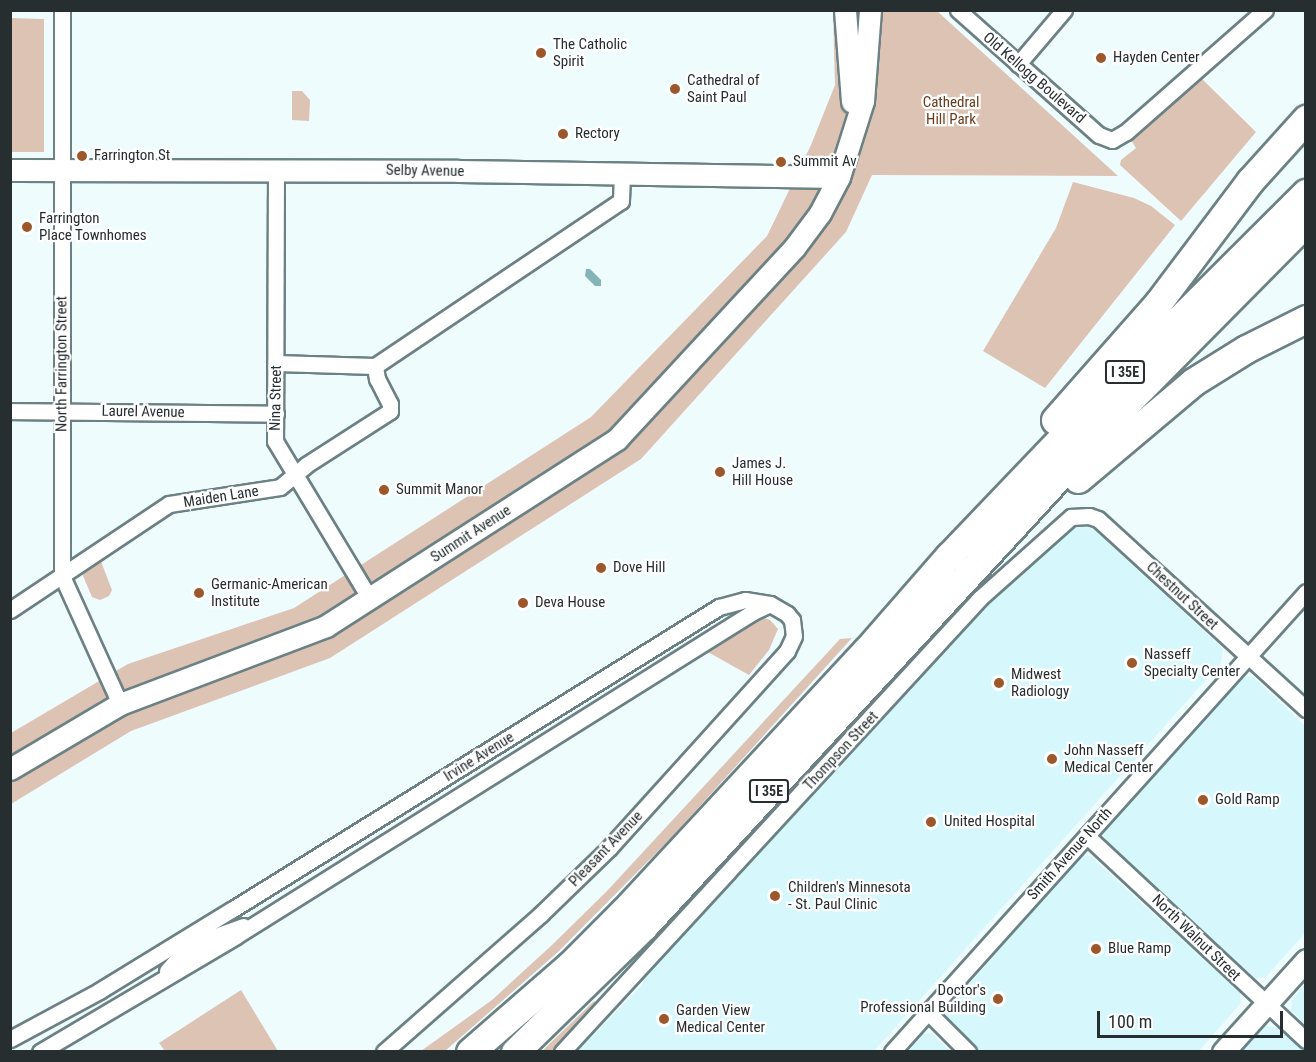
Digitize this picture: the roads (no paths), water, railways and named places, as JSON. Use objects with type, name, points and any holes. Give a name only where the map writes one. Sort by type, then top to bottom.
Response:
[{"type":"highway","points":[[949,556],[1019,462],[1158,303],[1250,181],[1305,120]]},
{"type":"highway","name":"I 35E","points":[[470,1052],[569,966],[625,910],[866,651],[949,556],[1104,394],[1305,193]]},
{"type":"highway","name":"I 35E","points":[[514,1052],[586,985],[651,918],[1121,409],[1305,222]]},
{"type":"highway","points":[[1272,257],[1305,229]]},
{"type":"highway","points":[[1016,524],[1055,499],[1193,382],[1246,349],[1305,319]]},
{"type":"street","name":"North Farrington Street","points":[[62,10],[62,576],[120,704]]},
{"type":"street","points":[[845,10],[855,120]]},
{"type":"street","name":"Summit Avenue","points":[[10,769],[120,704],[308,634],[370,599],[617,439],[794,248],[820,213],[839,177],[855,120],[863,101],[870,10]]},
{"type":"street","name":"Old Kellogg Boulevard","points":[[958,10],[1099,135],[1113,140],[1126,132],[1265,10]]},
{"type":"street","points":[[1018,64],[1064,10]]},
{"type":"street","name":"Selby Avenue","points":[[10,170],[276,170],[839,177]]},
{"type":"street","name":"Nina Street","points":[[276,170],[275,441],[370,599]]},
{"type":"street","points":[[276,363],[375,366],[616,205],[621,201],[622,175]]},
{"type":"street","name":"Maiden Lane","points":[[10,610],[168,504],[280,488],[294,474],[390,411],[390,404],[377,379],[375,366]]},
{"type":"street","name":"Laurel Avenue","points":[[10,411],[276,414]]},
{"type":"street","name":"Chestnut Street","points":[[1081,516],[1098,519],[1305,709]]},
{"type":"street","name":"Thompson Street","points":[[562,1052],[980,598],[1064,522],[1081,516]]},
{"type":"street","name":"Smith Avenue North","points":[[892,1052],[1305,592]]},
{"type":"street","name":"Irvine Avenue","points":[[10,1039],[196,937],[719,607],[745,600],[770,604]]},
{"type":"street","name":"Pleasant Avenue","points":[[384,1052],[541,914],[609,848],[787,651],[794,636],[792,621],[780,609],[770,604]]},
{"type":"street","name":"Irvine Avenue","points":[[40,1052],[256,923],[753,612],[770,604]]},
{"type":"street","name":"North Walnut Street","points":[[1086,836],[1305,1040]]},
{"type":"street","name":"Irvine Avenue","points":[[160,980],[196,937],[256,923]]},
{"type":"street","points":[[1223,1052],[1305,960]]},
{"type":"street","points":[[927,1012],[968,1052]]},
{"type":"place","name":"The Catholic Spirit","points":[[541,53]]},
{"type":"place","name":"Hayden Center","points":[[1101,58]]},
{"type":"place","name":"Cathedral of Saint Paul","points":[[675,89]]},
{"type":"place","name":"Rectory","points":[[563,134]]},
{"type":"place","name":"Farrington St","points":[[82,156]]},
{"type":"place","name":"Summit Av","points":[[781,162]]},
{"type":"place","name":"Farrington Place Townhomes","points":[[27,227]]},
{"type":"place","name":"James J. Hill House","points":[[720,472]]},
{"type":"place","name":"Summit Manor","points":[[384,490]]},
{"type":"place","name":"Dove Hill","points":[[601,568]]},
{"type":"place","name":"Germanic-American Institute","points":[[199,593]]},
{"type":"place","name":"Deva House","points":[[523,603]]},
{"type":"place","name":"Nasseff Specialty Center","points":[[1132,663]]},
{"type":"place","name":"Midwest Radiology","points":[[999,683]]},
{"type":"place","name":"John Nasseff Medical Center","points":[[1052,759]]},
{"type":"place","name":"Gold Ramp","points":[[1203,800]]},
{"type":"place","name":"United Hospital","points":[[931,822]]},
{"type":"place","name":"Children's Minnesota - St. Paul Clinic","points":[[775,896]]},
{"type":"place","name":"Blue Ramp","points":[[1096,949]]},
{"type":"place","name":"Doctor's Professional Building","points":[[998,999]]},
{"type":"place","name":"Garden View Medical Center","points":[[664,1019]]},
{"type":"park label","name":"Cathedral Hill Park","points":[[951,110]]}]
